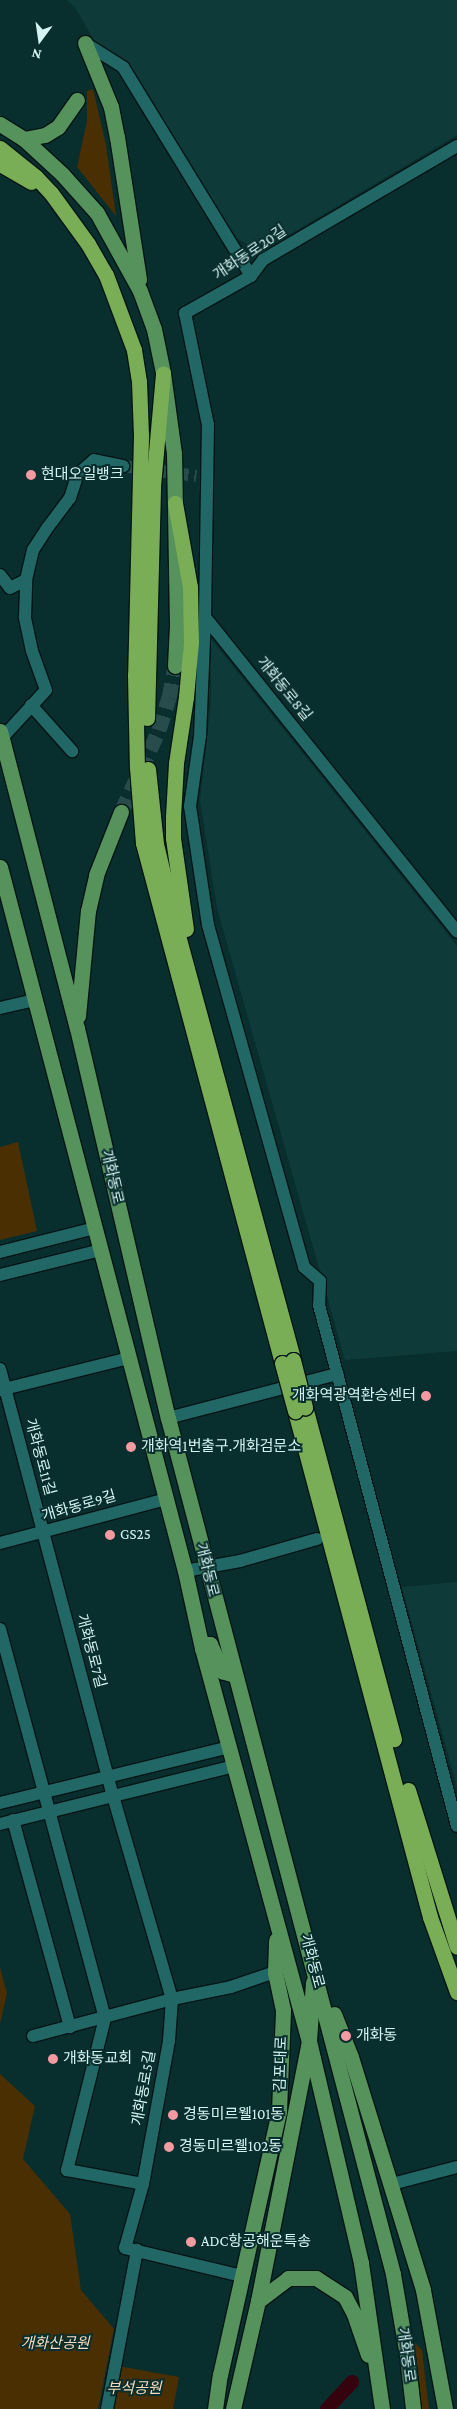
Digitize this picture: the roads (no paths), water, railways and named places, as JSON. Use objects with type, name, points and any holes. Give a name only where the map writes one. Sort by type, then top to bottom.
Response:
[{"type":"highway","points":[[0,148],[36,177],[51,193],[88,244],[106,275],[134,350],[139,381],[141,436],[136,675],[137,766],[143,843],[323,1493],[430,1917],[457,1992]]},
{"type":"highway","points":[[0,164],[51,193]]},
{"type":"highway","points":[[163,373],[153,486],[146,687],[148,771],[156,844],[287,1362]]},
{"type":"highway","points":[[175,503],[190,587],[191,642],[175,772],[173,838],[203,1029]]},
{"type":"highway","points":[[347,1585],[413,1808],[457,1947]]},
{"type":"main road","points":[[85,43],[98,73],[114,122],[140,291]]},
{"type":"main road","points":[[24,139],[45,135],[58,127],[77,100]]},
{"type":"main road","points":[[0,124],[24,139],[62,174],[97,213],[140,291],[154,329],[163,373],[174,453],[175,666]]},
{"type":"main road","name":"개화동로","points":[[1,734],[77,1028],[168,1418],[234,1675],[314,1968],[393,2274],[407,2356],[412,2409]]},
{"type":"main road","points":[[77,1028],[88,911],[96,875],[121,812]]},
{"type":"main road","name":"개화동로","points":[[0,867],[185,1571],[202,1648],[309,2041],[361,2263],[382,2409]]},
{"type":"main road","points":[[202,1648],[204,1644],[210,1644],[222,1671],[234,1675]]},
{"type":"main road","name":"김포대로","points":[[215,2409],[220,2375],[279,2111],[283,2010],[275,1972],[277,1923]]},
{"type":"main road","points":[[314,1968],[352,2058],[392,2184],[423,2290],[445,2409]]},
{"type":"main road","name":"김포대로","points":[[233,2409],[258,2301],[309,2041],[314,1968]]},
{"type":"main road","points":[[258,2301],[288,2278],[316,2278],[331,2286],[345,2297],[354,2314],[380,2393]]},
{"type":"street","points":[[85,43],[123,67],[251,276]]},
{"type":"street","name":"개화동로20길","points":[[205,617],[202,476],[208,425],[185,313],[251,276],[263,260],[457,146]]},
{"type":"street","points":[[1,734],[46,690],[32,651],[25,617],[26,580],[34,550],[48,526],[70,498],[78,474],[94,460],[123,466]]},
{"type":"street","points":[[0,575],[10,588],[26,580]]},
{"type":"street","points":[[205,617],[200,736],[190,806],[208,925],[304,1267],[320,1281],[319,1305],[457,1826]]},
{"type":"street","name":"개화동로8길","points":[[205,617],[457,932]]},
{"type":"street","points":[[31,705],[72,751]]},
{"type":"street","points":[[0,1008],[35,1000]]},
{"type":"street","points":[[0,1252],[95,1228]]},
{"type":"street","points":[[0,1275],[101,1250]]},
{"type":"street","points":[[3,1389],[129,1358]]},
{"type":"street","name":"개화동로11길","points":[[0,1368],[3,1389],[43,1533]]},
{"type":"street","points":[[168,1418],[337,1374]]},
{"type":"street","name":"개화동로9길","points":[[0,1544],[166,1499]]},
{"type":"street","name":"개화동로7길","points":[[43,1533],[113,1796],[172,1999]]},
{"type":"street","points":[[185,1571],[240,1561],[317,1539]]},
{"type":"street","points":[[0,1629],[105,2018],[67,2170],[143,2184]]},
{"type":"street","points":[[0,1803],[230,1747]]},
{"type":"street","points":[[0,1824],[235,1766]]},
{"type":"street","points":[[13,1820],[70,2027]]},
{"type":"street","points":[[33,2036],[172,1999],[231,1987],[275,1972]]},
{"type":"street","name":"개화동로5길","points":[[137,2250],[125,2248],[143,2184],[169,2041],[172,1999]]},
{"type":"street","points":[[392,2184],[457,2167]]},
{"type":"street","points":[[107,2409],[137,2250],[242,2276]]},
{"type":"waterway","points":[[327,2409],[352,2382]]},
{"type":"tunnel","points":[[123,466],[196,476]]},
{"type":"tunnel","points":[[121,812],[159,730],[169,698],[175,666]]},
{"type":"place","name":"현대오일뱅크","points":[[31,475]]},
{"type":"place","name":"개화역광역환승센터","points":[[426,1396]]},
{"type":"place","name":"개화역1번출구.개화검문소","points":[[131,1447]]},
{"type":"place","name":"GS25","points":[[110,1535]]},
{"type":"place","name":"개화동","points":[[346,2036]]},
{"type":"place","name":"개화동교회","points":[[53,2059]]},
{"type":"place","name":"경동미르웰101동","points":[[173,2115]]},
{"type":"place","name":"경동미르웰102동","points":[[169,2147]]},
{"type":"place","name":"ADC항공해운특송","points":[[191,2242]]},
{"type":"park label","name":"개화산공원","points":[[55,2344]]},
{"type":"park label","name":"부석공원","points":[[134,2389]]}]
